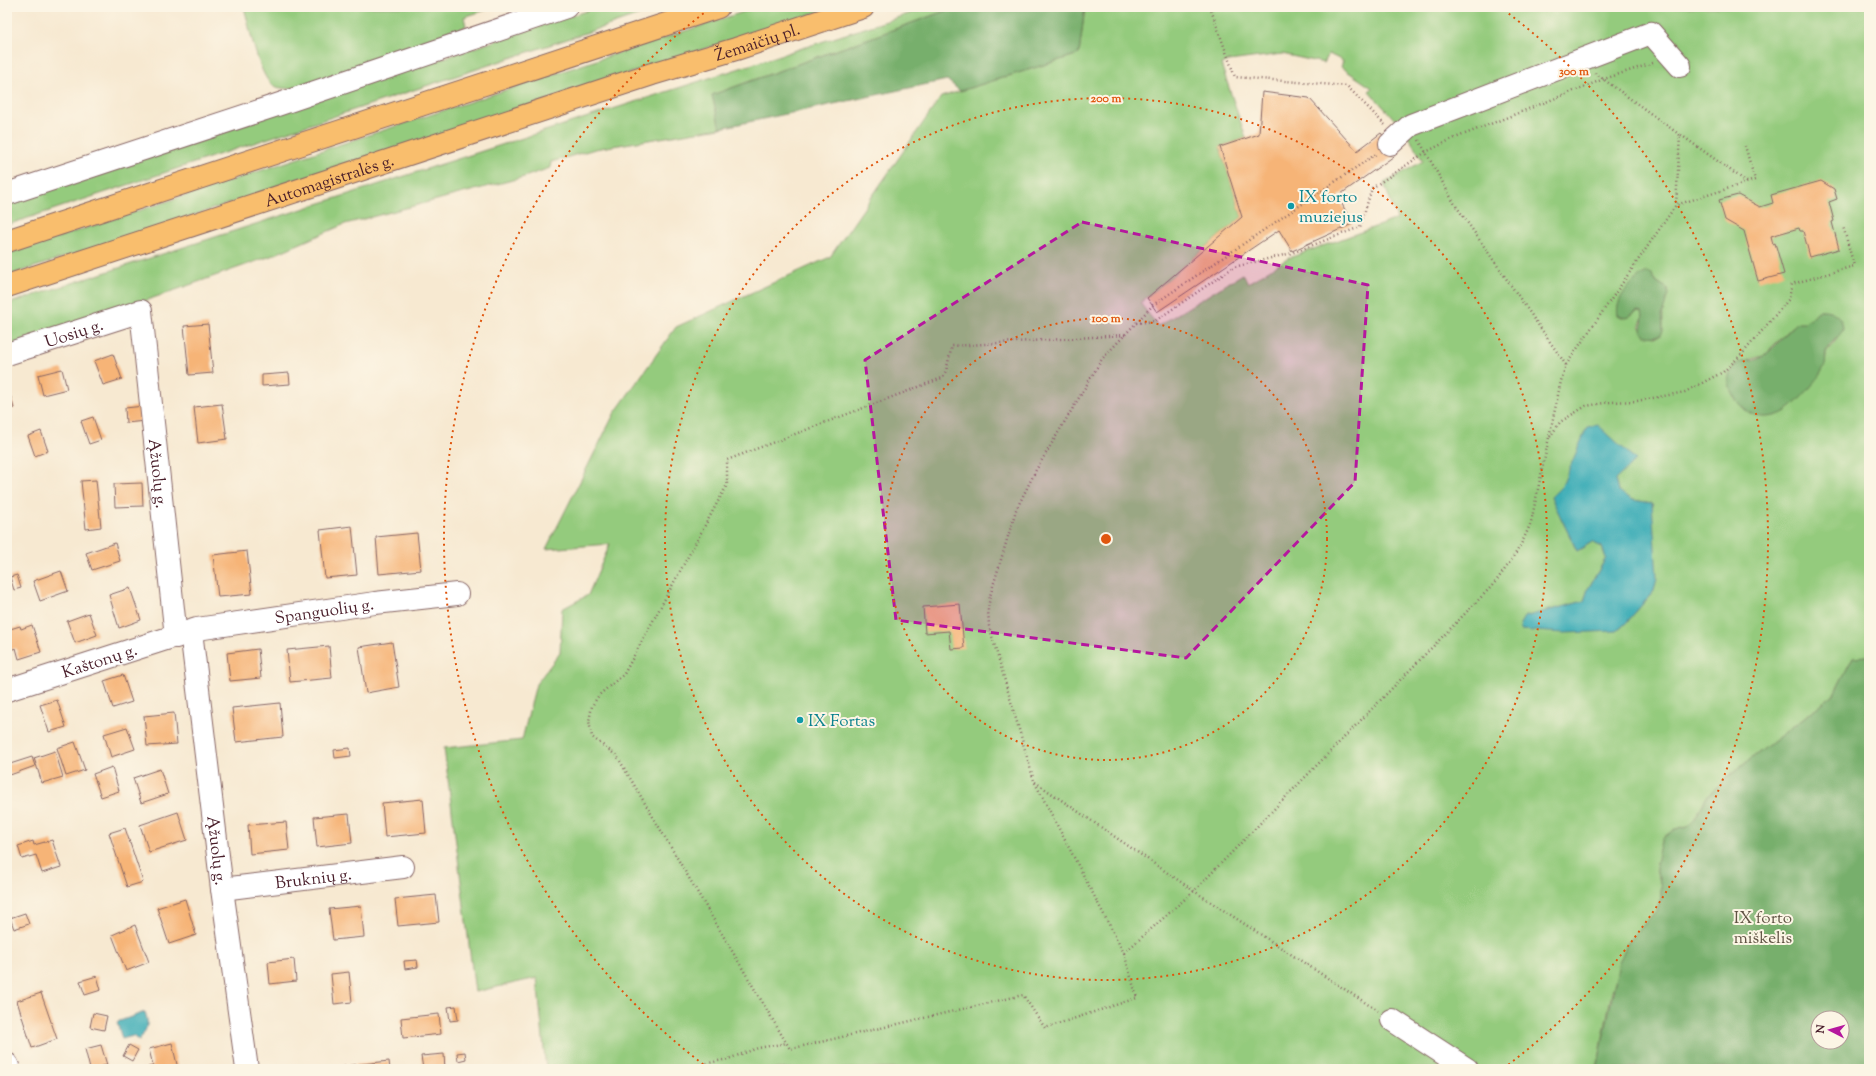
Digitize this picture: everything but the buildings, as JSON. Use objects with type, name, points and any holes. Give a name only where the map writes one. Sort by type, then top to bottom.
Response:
[{"type":"highway","points":[[7,241],[718,7]]},
{"type":"highway","name":"Žemaičių pl.","points":[[652,74],[736,50],[863,7]]},
{"type":"highway","name":"Automagistralės g.","points":[[7,286],[652,74]]},
{"type":"street","points":[[7,194],[274,106],[566,7]]},
{"type":"street","points":[[1394,141],[1411,126],[1651,33],[1680,66]]},
{"type":"street","name":"Uosių g.","points":[[7,354],[141,311]]},
{"type":"street","name":"Ąžuolų g.","points":[[141,311],[184,634],[247,1069]]},
{"type":"street","name":"Spanguolių g.","points":[[184,634],[375,603],[457,594]]},
{"type":"street","name":"Kaštonų g.","points":[[7,690],[184,634]]},
{"type":"street","name":"Bruknių g.","points":[[222,889],[403,867]]},
{"type":"street","points":[[1392,1020],[1467,1069]]},
{"type":"street","points":[[7,1064],[9,1069]]},
{"type":"path","points":[[1125,335],[952,346],[946,371],[942,378],[727,460],[727,485],[624,674],[599,695],[592,706],[589,721],[592,737],[617,756],[790,1049],[1023,995],[1045,1028],[1137,998],[1124,953],[1034,781],[992,641],[988,610],[990,596],[1016,510],[1036,470],[1102,359],[1125,335],[1153,305],[1394,141],[1347,86],[1235,77],[1210,7]]},
{"type":"path","points":[[1579,60],[1680,135],[1747,182]]},
{"type":"path","points":[[1136,323],[1155,321],[1234,267],[1292,253],[1360,227],[1372,188],[1426,152],[1450,140],[1604,79],[1660,61],[1680,66]]},
{"type":"path","points":[[1124,953],[1194,891],[1492,586],[1513,559],[1524,541],[1531,522],[1561,381],[1566,365],[1676,205],[1680,135]]},
{"type":"path","points":[[1676,205],[1755,180],[1745,146]]},
{"type":"path","points":[[1426,152],[1454,203],[1566,365]]},
{"type":"path","points":[[1549,439],[1560,422],[1586,406],[1610,402],[1637,401],[1685,392],[1723,372],[1743,353],[1789,299],[1792,284],[1854,266],[1843,226]]},
{"type":"path","points":[[1034,781],[1194,891],[1392,1020]]},
{"type":"path","points":[[679,1069],[728,1059],[758,1048],[787,1043]]},
{"type":"highlighted area","points":[[1082,222],[1368,285],[1355,482],[1186,658],[896,620],[865,360]]},
{"type":"green space","points":[[244,7],[495,7],[464,17],[466,26],[442,39],[292,89],[276,87],[266,78],[254,48]]},
{"type":"green space","points":[[598,7],[664,7],[7,225],[7,202]]},
{"type":"green space","points":[[758,7],[833,7],[7,276],[7,254]]},
{"type":"green space","points":[[930,7],[956,7],[712,95],[720,128],[595,149],[551,162],[550,168],[524,177],[345,224],[271,256],[7,350],[7,304]]},
{"type":"green space","points":[[956,7],[1085,7],[1079,54],[960,91],[947,80],[720,128],[712,95]]},
{"type":"green space","points":[[1085,7],[1869,7],[1869,656],[1853,657],[1834,694],[1729,776],[1708,795],[1694,820],[1687,827],[1672,831],[1656,863],[1661,887],[1661,898],[1657,910],[1627,944],[1612,991],[1597,1069],[546,1069],[537,978],[475,992],[444,748],[522,740],[536,684],[560,653],[562,609],[588,595],[610,544],[546,549],[614,414],[676,327],[830,257],[941,97],[1079,54]],"holes":[[[1282,54],[1324,63],[1329,54],[1343,61],[1341,67],[1372,88],[1369,91],[1405,131],[1423,161],[1384,183],[1397,219],[1289,258],[1248,283],[1243,274],[1158,326],[1140,303],[1242,217],[1220,147],[1246,138],[1221,64],[1229,61]],[[1653,277],[1654,280],[1662,285],[1663,326],[1661,335],[1655,337],[1647,335],[1640,326],[1643,315],[1642,312],[1637,311],[1626,318],[1618,315]],[[1820,310],[1830,311],[1837,339],[1826,352],[1820,373],[1795,402],[1748,360],[1763,356],[1792,327],[1805,322]],[[1615,480],[1618,491],[1633,500],[1652,503],[1654,591],[1617,631],[1524,617],[1584,601],[1588,589],[1606,558],[1602,547],[1592,542],[1577,551],[1551,497],[1562,486]]]},
{"type":"green space","points":[[1647,272],[1652,274],[1654,280],[1667,288],[1669,294],[1662,314],[1663,331],[1661,335],[1646,336],[1643,333],[1642,312],[1637,311],[1626,318],[1618,315],[1619,303],[1626,290],[1636,279]]},
{"type":"green space","points":[[1820,310],[1833,312],[1841,321],[1843,330],[1827,349],[1825,365],[1814,383],[1791,407],[1774,416],[1766,417],[1754,415],[1743,408],[1738,403],[1731,390],[1729,377],[1731,371],[1735,366],[1742,362],[1759,359],[1798,322],[1805,322]]},
{"type":"green space","name":"IX forto miškelis","points":[[1869,656],[1869,1069],[1597,1069],[1619,963],[1627,944],[1657,910],[1661,898],[1661,887],[1656,863],[1660,845],[1664,837],[1672,831],[1687,827],[1694,820],[1708,795],[1729,776],[1834,694],[1853,657]]},
{"type":"water","points":[[1598,425],[1636,460],[1615,480],[1618,491],[1633,500],[1652,503],[1657,578],[1654,591],[1617,631],[1564,633],[1521,630],[1520,624],[1524,617],[1584,601],[1588,589],[1606,558],[1602,547],[1592,542],[1577,551],[1551,497],[1562,486],[1587,427]]},
{"type":"water","points":[[145,1012],[147,1024],[144,1034],[139,1041],[133,1036],[122,1039],[117,1022]]},
{"type":"place","name":"IX forto muziejus","points":[[1291,206]]},
{"type":"place","name":"IX Fortas","points":[[800,720]]}]
